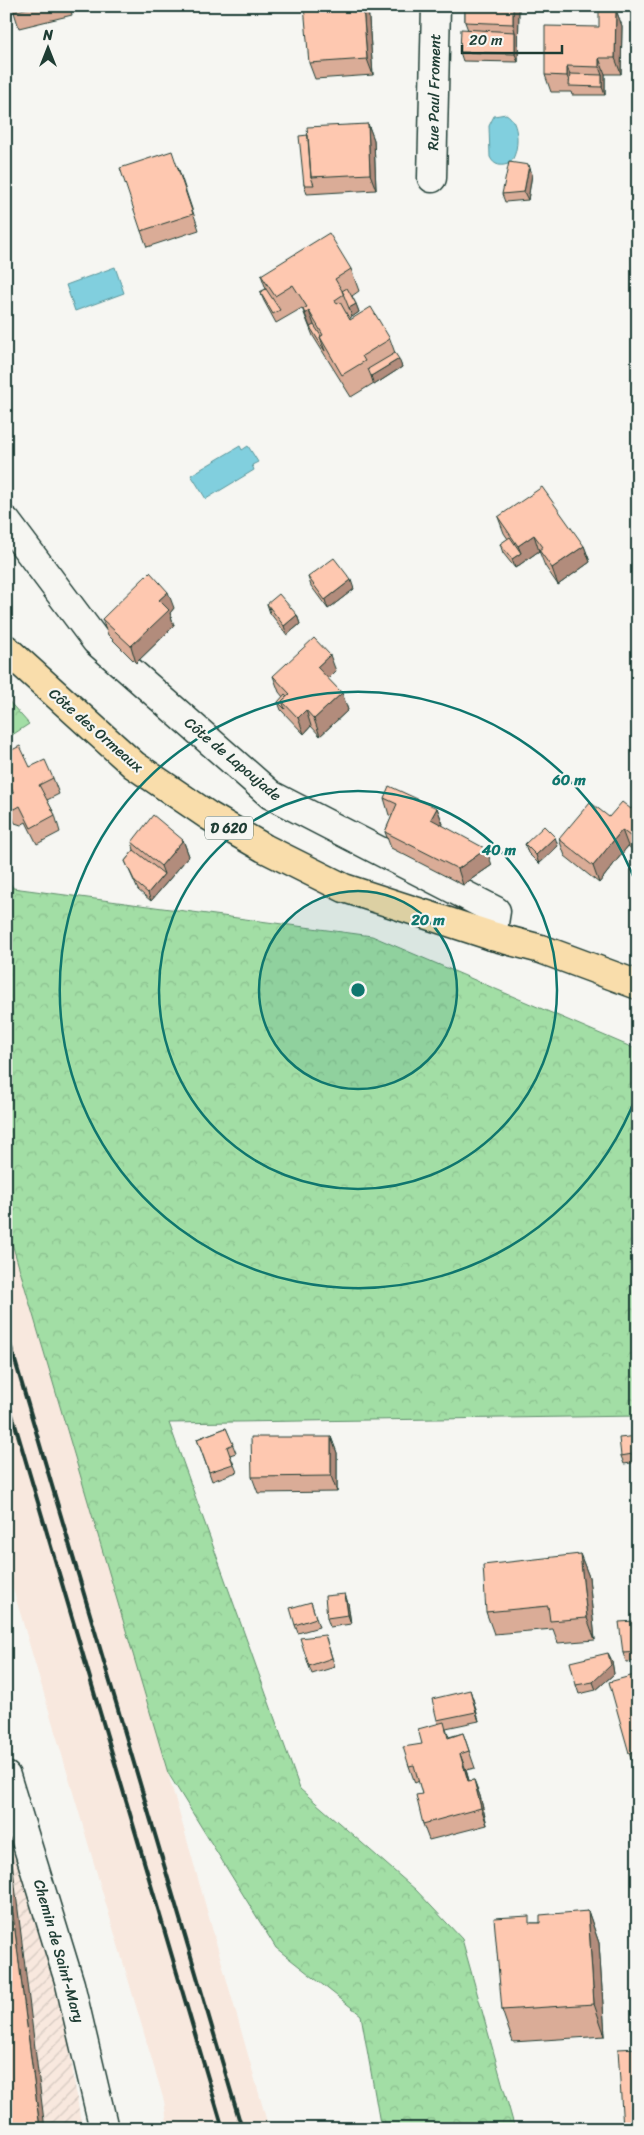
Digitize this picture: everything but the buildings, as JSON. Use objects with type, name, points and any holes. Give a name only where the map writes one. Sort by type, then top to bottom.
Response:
[{"type":"main road","name":"Côte des Ormeaux","points":[[6,649],[134,765],[209,816],[264,848],[344,888],[492,936]]},
{"type":"main road","name":"D 620","points":[[492,936],[542,949],[638,985]]},
{"type":"street","name":"Rue Paul Froment","points":[[432,178],[436,6]]},
{"type":"street","name":"Côte de Lapoujade","points":[[6,521],[96,641],[272,795],[496,911],[492,936]]},
{"type":"street","name":"Chemin de Saint-Mary","points":[[6,1776],[70,1984],[104,2129]]},
{"type":"shaded area","points":[[6,1223],[168,1773],[269,2129],[168,2129],[164,2101],[6,1565]]},
{"type":"shaded area","points":[[6,1831],[11,1831],[63,2009],[82,2129],[6,2129]]},
{"type":"green space","points":[[6,698],[29,724],[6,739]]},
{"type":"green space","points":[[6,875],[13,888],[372,936],[638,1050],[638,1416],[169,1423],[300,1789],[416,1890],[462,1939],[515,2129],[381,2129],[361,2015],[276,1948],[168,1773],[6,1223]]},
{"type":"water","points":[[506,114],[514,123],[517,145],[516,152],[510,163],[501,165],[496,164],[490,157],[489,126],[494,116]]},
{"type":"water","points":[[115,267],[124,293],[75,311],[66,285]]},
{"type":"water","points":[[240,446],[242,450],[248,446],[258,462],[252,465],[254,470],[206,499],[191,475]]},
{"type":"railway","points":[[6,1330],[242,2129]]},
{"type":"railway","points":[[6,1394],[223,2129]]}]
